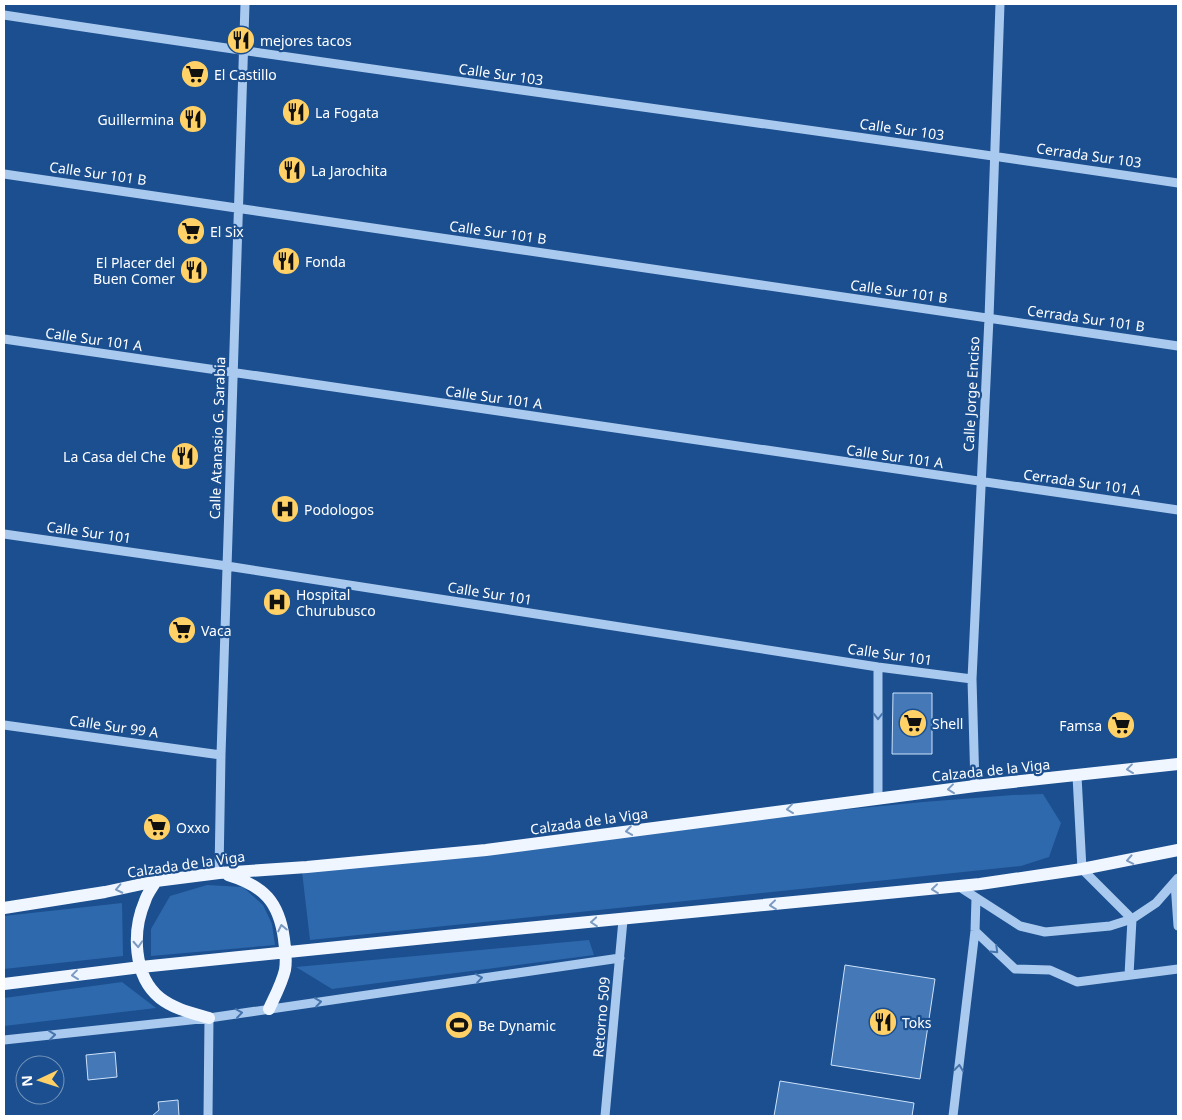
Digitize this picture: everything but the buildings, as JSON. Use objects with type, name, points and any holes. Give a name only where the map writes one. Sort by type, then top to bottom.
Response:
[{"type":"main road","name":"Calzada de la Viga","points":[[4,908],[105,892],[156,881],[219,873],[486,850],[878,798],[1178,764]]},
{"type":"main road","points":[[4,984],[141,967],[958,886],[1082,869],[1178,850]]},
{"type":"main road","points":[[219,873],[246,880],[262,891],[276,908],[282,928],[286,953],[285,970],[270,1009]]},
{"type":"main road","points":[[156,881],[145,901],[139,920],[136,942],[145,980],[159,997],[176,1008],[209,1018]]},
{"type":"street","name":"Calle Atanasio G. Sarabia","points":[[219,873],[221,756],[246,4]]},
{"type":"street","name":"Calle Jorge Enciso","points":[[975,786],[972,679],[989,318],[1000,4]]},
{"type":"street","name":"Calle Sur 103","points":[[4,15],[243,52],[995,156]]},
{"type":"street","name":"Cerrada Sur 103","points":[[995,156],[1178,182]]},
{"type":"street","name":"Calle Sur 101 B","points":[[4,174],[989,318]]},
{"type":"street","name":"Cerrada Sur 101 B","points":[[989,318],[1178,346]]},
{"type":"street","name":"Calle Sur 101 A","points":[[4,339],[981,482]]},
{"type":"street","name":"Cerrada Sur 101 A","points":[[981,482],[1178,510]]},
{"type":"street","name":"Calle Sur 101","points":[[4,534],[227,566],[878,667],[972,679]]},
{"type":"street","points":[[878,667],[878,798]]},
{"type":"street","name":"Calle Sur 99 A","points":[[4,725],[221,756]]},
{"type":"street","points":[[1077,776],[1082,869],[1132,919],[1129,975]]},
{"type":"street","points":[[958,886],[1020,926],[1045,932],[1110,926],[1132,919],[1156,904],[1177,880]]},
{"type":"street","points":[[1177,880],[1178,926]]},
{"type":"street","points":[[953,1116],[975,931],[976,898]]},
{"type":"street","name":"Retorno 509","points":[[605,1116],[623,920]]},
{"type":"street","points":[[975,931],[1015,969],[1050,970],[1077,982],[1178,969]]},
{"type":"street","points":[[4,1040],[209,1018],[620,958]]},
{"type":"street","points":[[208,1116],[209,1018]]},
{"type":"shaded area","points":[[1043,794],[1061,823],[1049,857],[1021,866],[310,940],[301,863],[923,802]]},
{"type":"shaded area","points":[[207,885],[243,887],[263,905],[272,924],[275,945],[151,956],[151,929],[170,896]]},
{"type":"shaded area","points":[[122,903],[123,956],[4,969],[4,916]]},
{"type":"shaded area","points":[[589,940],[594,955],[332,989],[296,967]]},
{"type":"shaded area","points":[[122,982],[156,1008],[4,1026],[4,998]]},
{"type":"place","name":"mejores tacos","points":[[241,40]]},
{"type":"place","name":"El Castillo","points":[[195,74]]},
{"type":"place","name":"La Fogata","points":[[296,112]]},
{"type":"place","name":"Guillermina","points":[[193,119]]},
{"type":"place","name":"La Jarochita","points":[[292,170]]},
{"type":"place","name":"El Six","points":[[191,231]]},
{"type":"place","name":"Fonda","points":[[286,261]]},
{"type":"place","name":"El Placer del Buen Comer","points":[[194,270]]},
{"type":"place","name":"La Casa del Che","points":[[185,456]]},
{"type":"place","name":"Podologos","points":[[285,509]]},
{"type":"place","name":"Hospital Churubusco","points":[[277,602]]},
{"type":"place","name":"Vaca","points":[[182,630]]},
{"type":"place","name":"Shell","points":[[913,723]]},
{"type":"place","name":"Famsa","points":[[1121,725]]},
{"type":"place","name":"Oxxo","points":[[157,827]]},
{"type":"place","name":"Toks","points":[[883,1022]]},
{"type":"place","name":"Be Dynamic","points":[[459,1025]]}]
